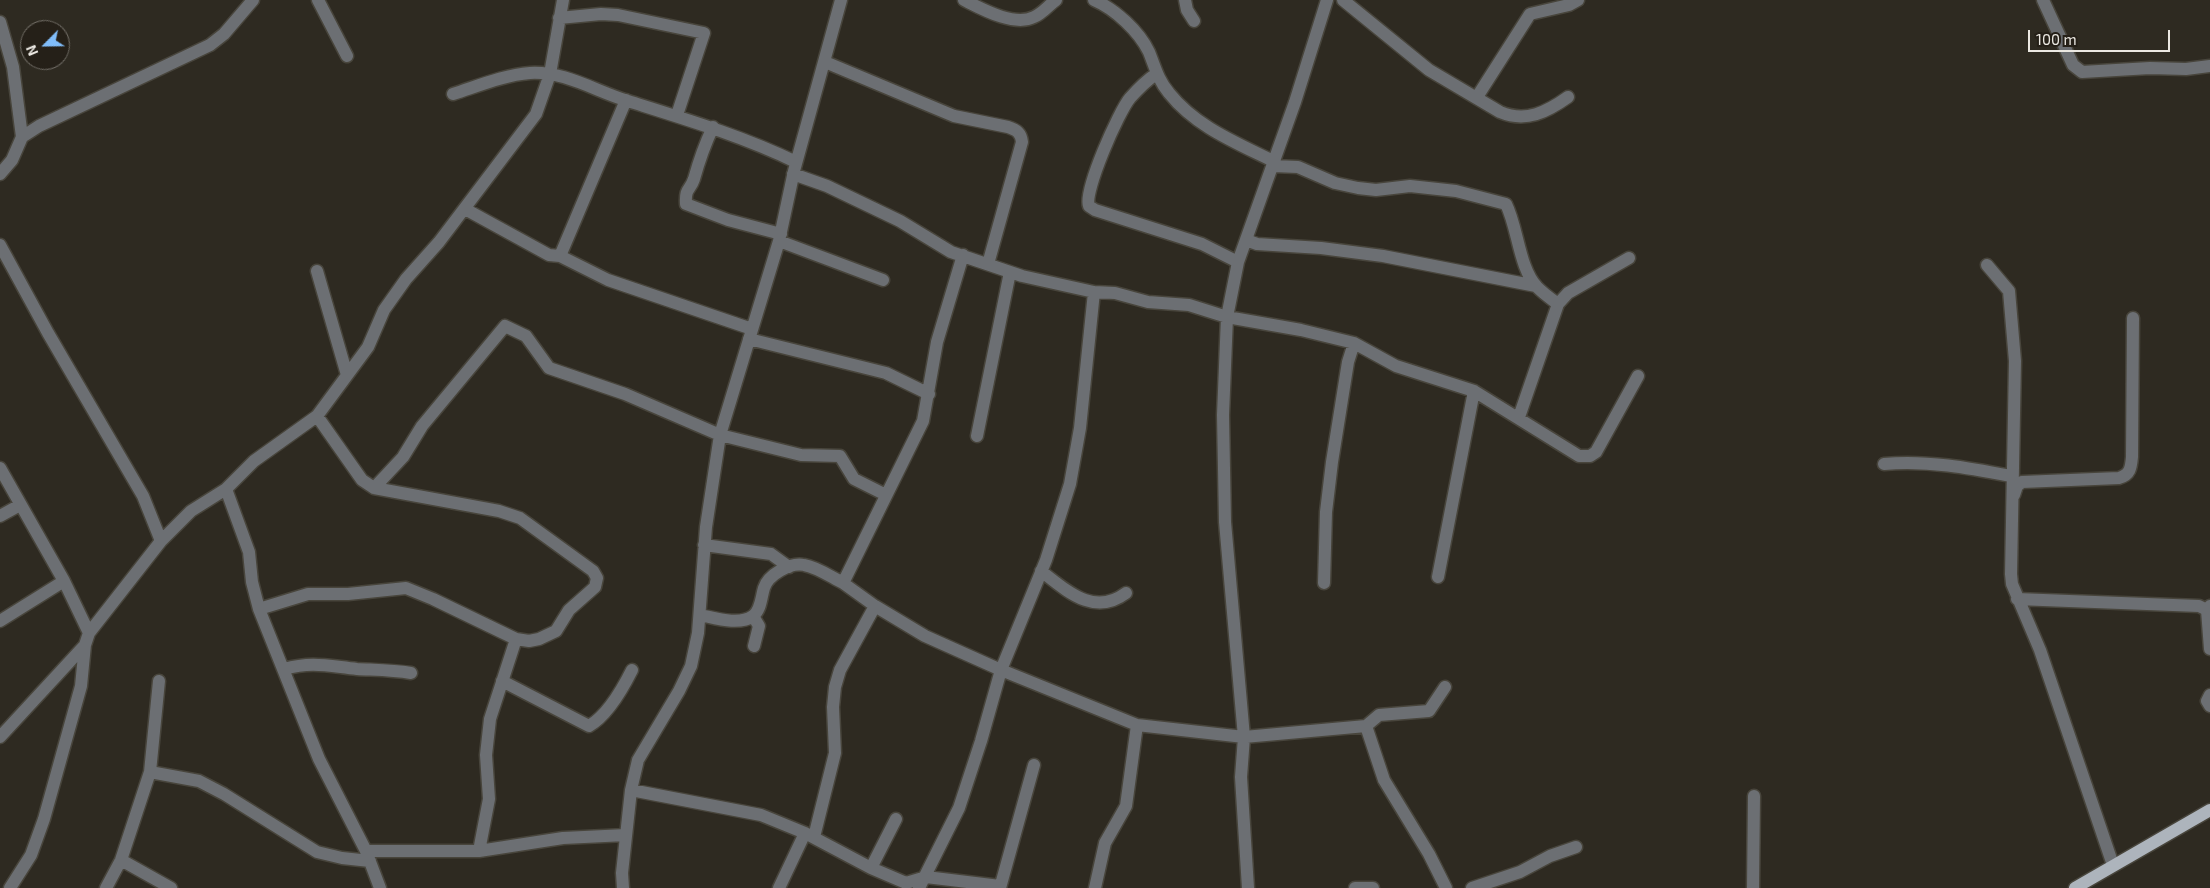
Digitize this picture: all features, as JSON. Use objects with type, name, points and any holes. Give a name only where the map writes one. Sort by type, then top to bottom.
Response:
[{"type":"main road","points":[[2075,888],[2210,810]]},
{"type":"street","points":[[22,137],[39,126],[210,45],[224,34],[253,0]]},
{"type":"street","points":[[318,0],[347,56]]},
{"type":"street","points":[[10,888],[31,854],[44,819],[80,686],[84,645],[89,633],[161,541],[191,511],[226,489],[254,461],[317,416],[368,347],[384,310],[406,279],[465,209],[536,114],[550,74],[563,0]]},
{"type":"street","points":[[624,888],[622,873],[626,835],[631,790],[638,760],[679,691],[691,666],[700,615],[704,544],[720,436],[780,238],[794,168],[841,0]]},
{"type":"street","points":[[964,0],[1000,15],[1021,20],[1034,17],[1056,0]]},
{"type":"street","points":[[1094,0],[1119,14],[1148,50],[1156,74],[1169,94],[1190,115],[1218,134],[1274,164],[1298,167],[1335,183],[1358,188],[1376,190],[1410,186],[1456,191],[1506,204],[1512,216],[1527,270],[1536,286],[1558,304]]},
{"type":"street","points":[[1185,0],[1187,10],[1194,21]]},
{"type":"street","points":[[1248,888],[1242,777],[1244,737],[1225,522],[1223,415],[1227,317],[1238,262],[1274,164],[1327,0]]},
{"type":"street","points":[[1343,0],[1429,70],[1510,116],[1527,117],[1550,110],[1568,97]]},
{"type":"street","points":[[1477,97],[1521,29],[1524,20],[1530,14],[1540,5],[1569,5],[1578,0]]},
{"type":"street","points":[[2043,0],[2073,65],[2082,72],[2150,68],[2186,69],[2210,66]]},
{"type":"street","points":[[560,18],[601,14],[618,15],[704,34],[677,115]]},
{"type":"street","points":[[0,22],[13,67],[22,137],[12,160],[0,174]]},
{"type":"street","points":[[825,62],[954,116],[1015,129],[1021,134],[1022,142],[988,264]]},
{"type":"street","points":[[453,94],[512,75],[531,73],[550,74],[584,82],[626,100],[713,127],[827,186],[900,221],[951,252],[1010,272],[1094,292],[1115,293],[1148,302],[1189,305],[1227,317],[1301,330],[1354,343],[1396,366],[1474,391],[1579,456],[1590,456],[1596,452],[1638,376]]},
{"type":"street","points":[[1156,74],[1146,81],[1129,99],[1110,136],[1088,194],[1089,206],[1095,210],[1202,244],[1238,262]]},
{"type":"street","points":[[560,256],[626,100]]},
{"type":"street","points":[[713,127],[696,167],[693,181],[685,192],[686,204],[780,238],[883,280]]},
{"type":"street","points":[[465,209],[549,255],[560,256],[608,280],[750,334],[886,373],[929,394]]},
{"type":"street","points":[[1246,240],[1257,244],[1321,248],[1383,256],[1536,286]]},
{"type":"street","points":[[0,245],[48,333],[143,496],[161,541]]},
{"type":"street","points":[[842,583],[923,420],[937,342],[962,256]]},
{"type":"street","points":[[1518,417],[1558,304],[1568,293],[1630,258]]},
{"type":"street","points":[[1988,265],[2009,291],[2015,361],[2011,476],[2014,495],[2011,574],[2018,599],[2040,650],[2112,865]]},
{"type":"street","points":[[317,271],[347,375]]},
{"type":"street","points":[[978,436],[1010,272]]},
{"type":"street","points":[[923,883],[959,808],[981,741],[1001,670],[1041,571],[1070,484],[1080,428],[1094,292]]},
{"type":"street","points":[[2014,495],[2017,486],[2022,482],[2119,478],[2125,476],[2130,471],[2132,457],[2133,318]]},
{"type":"street","points":[[374,488],[403,456],[422,426],[505,326],[526,336],[549,368],[625,394],[720,436],[801,456],[840,456],[854,479],[886,495]]},
{"type":"street","points":[[1324,583],[1326,512],[1332,462],[1348,362],[1354,343]]},
{"type":"street","points":[[1438,577],[1474,391]]},
{"type":"street","points":[[259,609],[308,594],[348,594],[406,588],[434,599],[516,639],[529,641],[539,639],[556,631],[569,610],[595,587],[597,578],[593,571],[520,518],[499,511],[374,488],[362,480],[317,416]]},
{"type":"street","points":[[1884,464],[1906,462],[1962,466],[2011,476]]},
{"type":"street","points":[[0,468],[64,581],[89,633]]},
{"type":"street","points":[[226,489],[249,552],[252,582],[259,609],[319,759],[368,856],[380,888]]},
{"type":"street","points":[[0,516],[20,504]]},
{"type":"street","points":[[704,544],[771,554],[790,567]]},
{"type":"street","points":[[771,554],[772,576]]},
{"type":"street","points":[[700,615],[730,620],[743,620],[753,616],[760,606],[764,586],[772,576],[790,567],[804,564],[842,583],[875,606],[925,636],[1001,670],[1137,725],[1244,737],[1366,726],[1379,715],[1429,711],[1445,688]]},
{"type":"street","points":[[1041,571],[1071,594],[1100,605],[1116,601],[1126,593]]},
{"type":"street","points":[[0,621],[64,581]]},
{"type":"street","points":[[2018,599],[2199,606],[2209,608],[2210,649]]},
{"type":"street","points":[[779,888],[809,835],[835,753],[833,707],[840,670],[875,606]]},
{"type":"street","points":[[753,616],[759,626],[754,646]]},
{"type":"street","points":[[479,851],[489,799],[486,756],[490,719],[516,639]]},
{"type":"street","points":[[0,737],[84,645]]},
{"type":"street","points":[[284,669],[305,663],[359,669],[386,669],[410,673]]},
{"type":"street","points":[[502,681],[589,726],[597,721],[623,687],[632,670]]},
{"type":"street","points":[[106,888],[121,860],[150,772],[159,681]]},
{"type":"street","points":[[2210,695],[2207,701],[2210,706]]},
{"type":"street","points":[[1095,888],[1105,843],[1126,806],[1137,725]]},
{"type":"street","points":[[1366,726],[1384,780],[1430,854],[1446,888]]},
{"type":"street","points":[[631,790],[737,812],[761,815],[809,835],[871,868],[906,883],[1000,887],[1034,765]]},
{"type":"street","points":[[150,772],[199,781],[224,794],[317,852],[342,858],[479,851],[563,838],[626,835]]},
{"type":"street","points":[[1754,796],[1754,888]]},
{"type":"street","points":[[871,868],[896,819]]},
{"type":"street","points":[[1472,888],[1520,872],[1550,856],[1576,847]]},
{"type":"street","points":[[121,860],[171,888]]},
{"type":"street","points":[[1357,888],[1373,888]]}]
